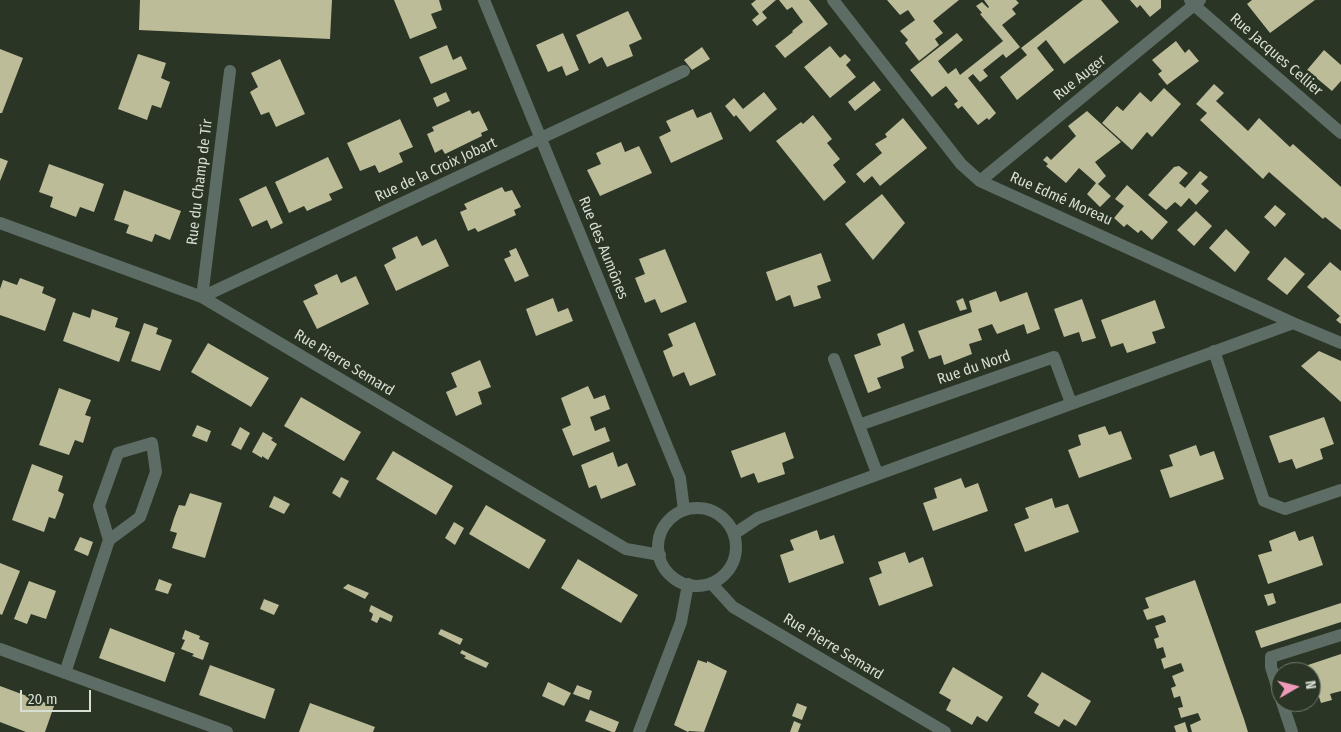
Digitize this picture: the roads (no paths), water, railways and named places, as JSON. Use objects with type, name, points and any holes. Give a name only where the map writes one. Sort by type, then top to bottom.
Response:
[{"type":"street","name":"Rue des Aumônes","points":[[484,0],[680,478],[684,510]]},
{"type":"street","name":"Rue Edmé Moreau","points":[[833,0],[961,164],[980,180],[1293,323],[1341,343]]},
{"type":"street","name":"Rue Auger","points":[[980,180],[1195,2]]},
{"type":"street","name":"Rue Jacques Cellier","points":[[1195,2],[1341,133]]},
{"type":"street","name":"Rue du Champ de Tir","points":[[202,298],[230,71]]},
{"type":"street","name":"Rue de la Croix Jobart","points":[[202,298],[684,71]]},
{"type":"street","name":"Rue Pierre Semard","points":[[0,223],[202,298],[626,550],[660,555]]},
{"type":"street","points":[[734,534],[758,518],[1293,323]]},
{"type":"street","points":[[1214,351],[1264,501],[1285,510],[1341,490]]},
{"type":"street","name":"Rue du Nord","points":[[859,425],[1054,357],[1071,403]]},
{"type":"street","points":[[834,360],[877,474]]},
{"type":"street","points":[[65,672],[109,540],[99,506],[118,453],[152,443],[156,472],[140,517],[109,540]]},
{"type":"street","points":[[697,508],[709,510],[720,515],[734,534],[735,558],[730,569],[722,577],[711,583],[700,586],[688,584],[669,574],[663,565],[658,544],[661,533],[675,515],[684,510],[697,508]]},
{"type":"street","name":"Rue Pierre Semard","points":[[711,583],[733,607],[945,732]]},
{"type":"street","points":[[639,732],[681,622],[688,584]]},
{"type":"street","points":[[1272,662],[1272,657],[1341,635]]},
{"type":"street","points":[[0,649],[65,672],[211,729],[227,732]]},
{"type":"street","points":[[1285,712],[1292,732]]}]
